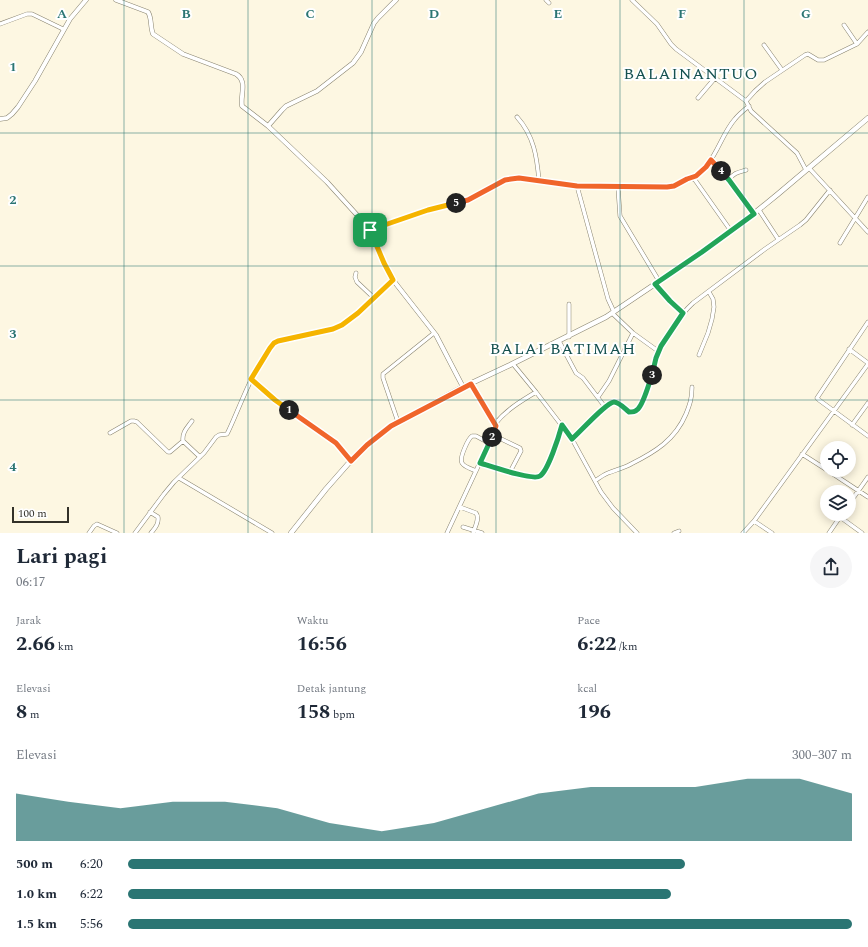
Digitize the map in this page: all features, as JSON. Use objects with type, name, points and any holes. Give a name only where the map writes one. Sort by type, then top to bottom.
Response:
[{"type":"main road","points":[[291,533],[326,489],[351,461],[367,445],[391,426],[463,387],[569,337],[613,312],[754,214],[868,118]]},
{"type":"street","points":[[0,119],[7,118],[18,107],[42,68],[63,29],[86,0]]},
{"type":"street","points":[[116,0],[148,12],[153,34],[179,52],[188,57],[239,76],[243,82],[242,106],[268,126],[296,153],[330,186],[370,230],[393,280],[434,333],[463,387]]},
{"type":"street","points":[[268,126],[286,106],[317,91],[353,63],[361,52],[374,23],[396,0]]},
{"type":"street","points":[[632,0],[657,24],[676,49],[746,102],[751,111],[797,153],[807,169],[830,190],[868,232]]},
{"type":"street","points":[[0,24],[27,14],[32,14],[63,29]]},
{"type":"street","points":[[844,25],[857,44]]},
{"type":"street","points":[[746,102],[760,87],[804,55],[810,54],[821,61],[857,44],[868,32]]},
{"type":"street","points":[[764,45],[782,70]]},
{"type":"street","points":[[698,98],[715,78]]},
{"type":"street","points":[[370,230],[428,210],[468,200],[505,180],[511,179],[519,178],[577,186],[671,187],[700,173],[706,167],[725,133],[735,119],[749,106]]},
{"type":"street","points":[[517,117],[528,132],[534,146],[539,181]]},
{"type":"street","points":[[711,160],[729,180],[754,214]]},
{"type":"street","points":[[729,180],[733,174],[746,170]]},
{"type":"street","points":[[691,178],[695,180],[731,231]]},
{"type":"street","points":[[577,186],[608,299],[613,312],[633,333],[658,351]]},
{"type":"street","points":[[618,187],[620,216],[657,282],[670,301],[683,313]]},
{"type":"street","points":[[572,439],[610,403],[617,403],[629,412],[633,412],[638,408],[649,386],[658,351],[683,313],[693,303],[778,239],[804,222],[830,190]]},
{"type":"street","points":[[840,243],[868,197]]},
{"type":"street","points":[[759,210],[778,239]]},
{"type":"street","points":[[356,273],[357,282],[374,298]]},
{"type":"street","points":[[135,533],[164,494],[206,451],[216,437],[227,434],[251,379],[274,343],[333,329],[342,325],[353,318],[393,280]]},
{"type":"street","points":[[699,355],[708,333],[714,307],[713,299],[708,292]]},
{"type":"street","points":[[569,337],[570,304]]},
{"type":"street","points":[[868,323],[817,398],[868,436]]},
{"type":"street","points":[[398,422],[383,374],[434,333]]},
{"type":"street","points":[[598,397],[609,381],[633,333]]},
{"type":"street","points":[[559,341],[576,373],[584,378],[605,407]]},
{"type":"street","points":[[743,533],[754,521],[868,364],[850,349]]},
{"type":"street","points":[[513,364],[572,439],[607,500],[637,533]]},
{"type":"street","points":[[251,379],[280,404],[336,443],[351,461]]},
{"type":"street","points":[[447,533],[496,428],[471,384]]},
{"type":"street","points":[[595,480],[606,473],[631,465],[656,450],[669,440],[678,430],[685,417],[690,405],[692,387]]},
{"type":"street","points":[[495,424],[502,415],[512,407],[536,392]]},
{"type":"street","points":[[852,425],[868,403]]},
{"type":"street","points":[[110,432],[131,421],[134,421],[138,422],[168,452],[183,441]]},
{"type":"street","points":[[192,421],[183,433],[183,441],[200,457]]},
{"type":"street","points":[[480,463],[530,477],[541,476],[556,445],[562,425]]},
{"type":"street","points":[[493,435],[520,448],[521,450],[510,472]]},
{"type":"street","points":[[476,471],[461,462],[461,458],[469,439],[472,436],[476,436],[489,442]]},
{"type":"street","points":[[802,454],[820,466]]},
{"type":"street","points":[[838,477],[868,497]]},
{"type":"street","points":[[856,493],[868,477]]},
{"type":"street","points":[[179,478],[272,533]]},
{"type":"street","points":[[460,507],[477,514],[478,517],[473,532]]},
{"type":"street","points":[[150,512],[158,517],[159,521],[151,533]]},
{"type":"street","points":[[754,521],[772,533]]},
{"type":"street","points":[[829,533],[837,521]]},
{"type":"street","points":[[847,521],[862,533]]},
{"type":"street","points":[[89,533],[97,524],[117,533]]},
{"type":"street","points":[[463,527],[473,532],[482,533]]},
{"type":"street","points":[[674,533],[679,531]]},
{"type":"district","name":"BALAINANTUO","points":[[691,74]]},
{"type":"district","name":"BALAI BATIMAH","points":[[563,349]]},
{"type":"route","points":[[711,160],[724,174],[754,214],[655,284],[683,313],[658,351],[649,386],[640,406],[633,412],[628,412],[616,402],[612,402],[572,439],[562,425],[556,445],[541,476],[538,477],[530,477],[480,463],[496,426],[471,384],[391,426],[367,445],[351,461],[336,443],[280,404],[251,379],[274,343],[333,329],[342,325],[358,313],[393,280],[387,270],[370,230],[428,210],[468,200],[505,180],[519,178],[577,186],[667,187],[674,186],[696,176],[711,160]]}]
